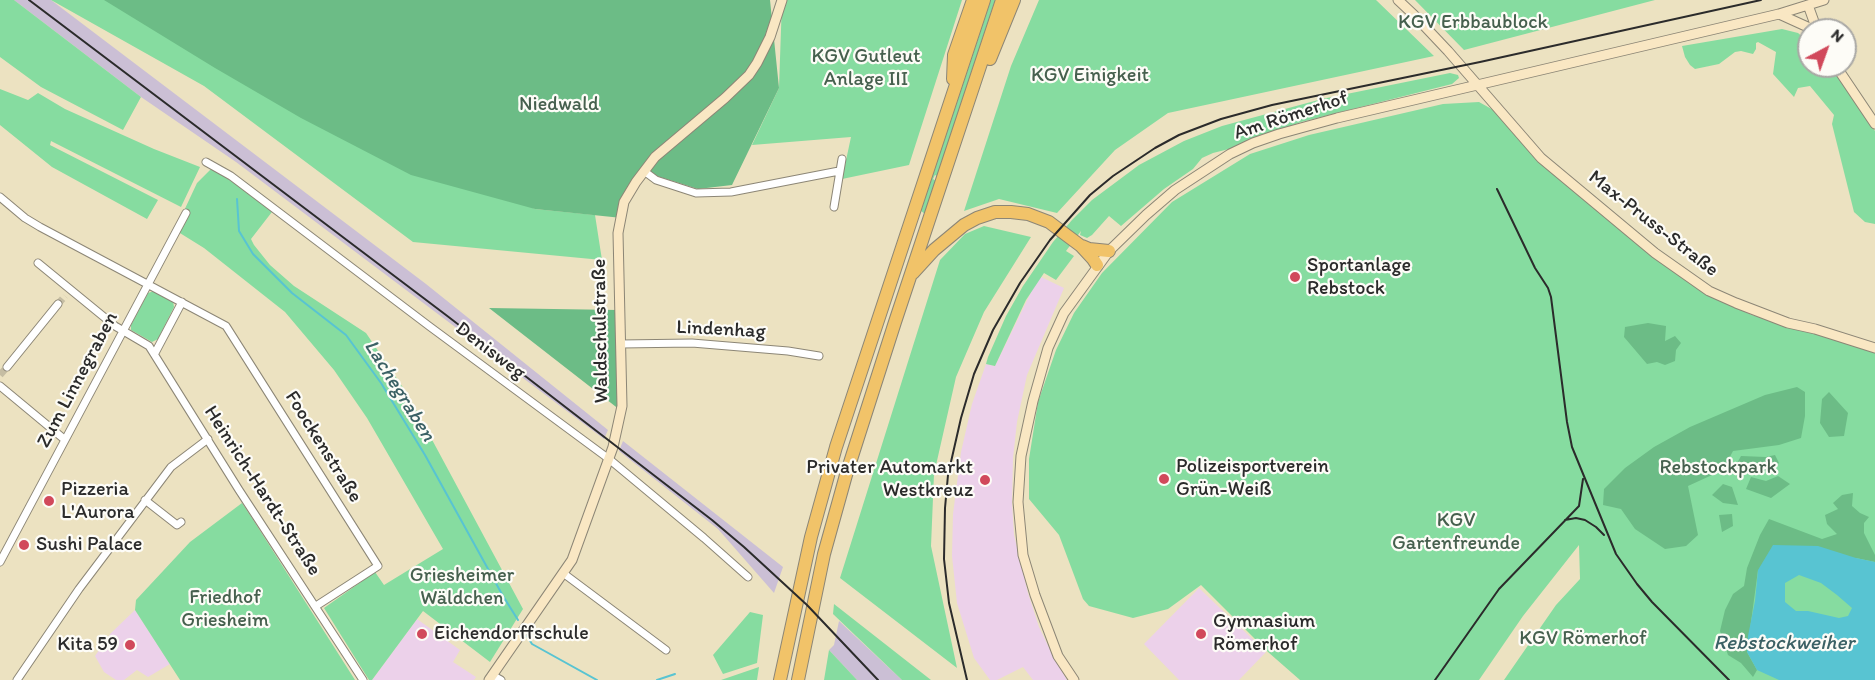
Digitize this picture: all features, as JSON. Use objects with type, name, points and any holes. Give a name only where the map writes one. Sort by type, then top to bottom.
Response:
[{"type":"highway","points":[[951,95],[954,56],[973,0]]},
{"type":"highway","points":[[780,680],[800,583],[826,480],[984,0]]},
{"type":"highway","points":[[798,680],[830,531],[875,383],[1002,0]]},
{"type":"highway","points":[[954,146],[1014,0]]},
{"type":"highway","points":[[910,276],[953,233],[977,218],[994,212],[1019,212],[1055,226],[1081,246],[1097,265]]},
{"type":"highway","points":[[1081,246],[1108,250]]},
{"type":"main road","name":"Waldschulstraße","points":[[494,678],[572,560],[609,459],[622,406],[618,233],[624,202],[655,157],[749,75],[770,37],[782,0]]},
{"type":"main road","name":"Max-Pruss-Straße","points":[[1398,0],[1479,85],[1549,166],[1654,253],[1709,291],[1763,314],[1875,348]]},
{"type":"main road","name":"Am Römerhof","points":[[1074,680],[1058,656],[1023,555],[1018,502],[1021,456],[1048,348],[1064,313],[1108,250],[1138,221],[1175,190],[1230,154],[1253,143],[1337,118],[1779,14],[1824,0]]},
{"type":"main road","points":[[1807,18],[1808,5]]},
{"type":"main road","points":[[1779,14],[1797,22]]},
{"type":"main road","points":[[1844,78],[1875,124]]},
{"type":"street","points":[[834,207],[842,159]]},
{"type":"street","name":"Denisweg","points":[[206,162],[231,176],[609,459],[748,577]]},
{"type":"street","points":[[644,171],[656,180],[696,193],[731,192],[839,171]]},
{"type":"street","name":"Foockenstraße","points":[[0,197],[40,227],[226,326],[378,566],[316,606]]},
{"type":"street","name":"Zum Linnegraben","points":[[0,562],[3,550],[186,213]]},
{"type":"street","name":"Heinrich-Hardt-Straße","points":[[38,263],[68,293],[115,326],[149,346],[155,353],[239,490],[363,680]]},
{"type":"street","points":[[155,353],[182,302]]},
{"type":"street","points":[[7,367],[58,304]]},
{"type":"street","name":"Lindenhag","points":[[621,344],[702,344],[788,351],[819,356]]},
{"type":"street","points":[[0,386],[64,439]]},
{"type":"street","points":[[17,680],[79,589],[171,467],[208,439]]},
{"type":"street","points":[[145,500],[177,525],[181,522]]},
{"type":"street","points":[[563,573],[666,650]]},
{"type":"shaded area","points":[[14,0],[51,0],[426,284],[608,430],[604,439],[236,162],[141,97]]},
{"type":"shaded area","name":"Privater Automarkt Westkreuz","points":[[1039,276],[1064,288],[1027,375],[1017,422],[1013,458],[1014,535],[1039,627],[1067,680],[1033,680],[1023,667],[997,680],[990,680],[974,658],[957,603],[952,556],[953,514],[961,452],[972,404],[986,364],[995,366]]},
{"type":"shaded area","points":[[623,441],[783,567],[774,593],[718,529],[619,451]]},
{"type":"shaded area","name":"Gymnasium Römerhof","points":[[1199,588],[1266,652],[1239,680],[1179,680],[1144,644]]},
{"type":"shaded area","name":"Kita 59","points":[[135,610],[170,664],[148,677],[137,670],[124,680],[116,680],[104,672],[95,656],[111,633]]},
{"type":"shaded area","name":"Eichendorffschule","points":[[417,619],[460,650],[453,662],[476,677],[474,680],[372,680]]},
{"type":"shaded area","points":[[839,621],[902,680],[857,680],[829,650],[834,645]]},
{"type":"green space","points":[[0,0],[14,0],[141,97],[123,130],[41,87],[0,57]]},
{"type":"green space","points":[[51,0],[106,0],[535,209],[595,215],[602,260],[413,242],[204,86]]},
{"type":"green space","name":"Niedwald","points":[[104,0],[770,0],[779,88],[732,185],[698,189],[644,172],[622,218],[535,209],[411,175],[301,118]]},
{"type":"green space","name":"KGV Gutleut Anlage III","points":[[782,0],[962,0],[909,165],[842,179],[851,137],[752,145],[779,88]]},
{"type":"green space","points":[[991,0],[995,0],[937,176],[935,175],[933,179],[936,181],[925,214],[921,211]]},
{"type":"green space","name":"KGV Einigkeit","points":[[1039,0],[1376,0],[1434,56],[1168,113],[1115,150],[1057,213],[999,199],[964,211],[1011,66]]},
{"type":"green space","name":"KGV Erbbaublock","points":[[1415,0],[1655,0],[1464,50]]},
{"type":"green space","points":[[1782,29],[1797,33],[1797,78],[1839,78],[1875,131],[1875,224],[1865,222],[1854,212],[1832,124],[1834,115],[1810,86],[1798,88],[1794,97],[1773,74],[1776,52],[1758,42],[1753,54],[1735,52],[1719,64],[1695,69],[1685,57],[1682,46]]},
{"type":"green space","points":[[1450,73],[1458,75],[1459,78],[1452,84],[1301,122],[1213,153],[1202,158],[1193,169],[1164,189],[1121,226],[1109,216],[1087,238],[1080,235],[1081,231],[1066,251],[1074,256],[1056,280],[1044,273],[1026,300],[995,366],[986,364],[1006,316],[1053,242],[1092,200],[1139,165],[1184,141],[1222,126],[1322,99]]},
{"type":"green space","points":[[0,89],[28,100],[38,93],[65,109],[200,167],[181,207],[51,141],[50,145],[158,200],[147,219],[52,167],[0,125]]},
{"type":"green space","points":[[1479,102],[1497,112],[1547,169],[1706,294],[1752,315],[1875,351],[1875,680],[1504,680],[1556,605],[1580,579],[1579,545],[1523,616],[1479,680],[1300,680],[1268,652],[1201,585],[1168,609],[1133,618],[1089,606],[1083,599],[1059,535],[1029,499],[1029,459],[1038,402],[1056,350],[1074,313],[1102,273],[1172,202],[1250,154],[1309,135],[1443,104]]},
{"type":"green space","name":"Griesheimer Wäldchen","points":[[211,169],[247,183],[275,208],[251,239],[254,245],[270,265],[294,286],[366,333],[408,395],[523,609],[490,662],[423,611],[372,680],[369,680],[324,608],[375,572],[384,585],[443,549],[367,418],[334,370],[285,312],[204,248],[175,230],[197,183]]},
{"type":"green space","points":[[984,226],[1031,237],[984,312],[956,377],[934,474],[931,546],[957,668],[840,578],[940,260],[965,234]]},
{"type":"green space","points":[[154,291],[173,301],[174,307],[158,339],[152,342],[131,330],[131,325],[148,293]]},
{"type":"green space","points":[[489,308],[618,310],[620,410]]},
{"type":"green space","points":[[1648,323],[1666,326],[1665,341],[1675,336],[1681,343],[1676,350],[1675,361],[1665,365],[1657,362],[1647,364],[1624,337],[1625,327]]},
{"type":"green space","name":"Rebstockpark","points":[[1797,387],[1805,392],[1805,416],[1801,438],[1779,445],[1733,451],[1723,470],[1688,486],[1698,535],[1686,546],[1665,549],[1635,529],[1621,509],[1603,505],[1604,489],[1625,468],[1654,447],[1690,427],[1765,395]]},
{"type":"green space","points":[[1829,392],[1848,413],[1844,436],[1829,437],[1820,423],[1822,399]]},
{"type":"green space","points":[[1775,455],[1779,463],[1769,471],[1738,470],[1736,465],[1741,456]]},
{"type":"green space","points":[[1778,476],[1790,484],[1771,498],[1746,489],[1751,477],[1766,481]]},
{"type":"green space","points":[[1723,484],[1732,487],[1738,505],[1723,503],[1712,495]]},
{"type":"green space","points":[[1853,493],[1852,506],[1869,517],[1864,523],[1864,533],[1875,555],[1875,562],[1856,558],[1758,570],[1747,652],[1757,670],[1753,677],[1741,663],[1728,655],[1720,631],[1725,610],[1733,594],[1744,586],[1747,568],[1760,535],[1769,519],[1822,539],[1837,534],[1827,524],[1825,515],[1838,509],[1833,503],[1842,495]]},
{"type":"green space","name":"Friedhof Griesheim","points":[[242,503],[355,680],[180,680],[135,610],[136,600],[190,542]]},
{"type":"green space","points":[[1732,514],[1733,526],[1722,532],[1719,515]]},
{"type":"green space","points":[[834,604],[931,680],[902,680],[833,614]]},
{"type":"green space","points":[[750,612],[763,615],[757,663],[723,674],[713,655]]},
{"type":"green space","points":[[829,650],[857,680],[824,680]]},
{"type":"green space","points":[[759,667],[757,680],[721,680]]},
{"type":"water","name":"Rebstockweiher","points":[[1773,545],[1818,546],[1875,562],[1875,680],[1779,680],[1757,670],[1747,652],[1758,570]],"holes":[[[1799,575],[1821,583],[1852,608],[1848,616],[1839,618],[1808,611],[1796,611],[1785,602],[1785,583]]]},
{"type":"waterway","name":"Lachegraben","points":[[237,199],[239,231],[253,254],[292,293],[346,335],[381,383],[425,455],[518,620]]},
{"type":"waterway","name":"Lachegraben","points":[[525,633],[532,644],[597,680]]},
{"type":"waterway","name":"Lachegraben","points":[[657,680],[675,674]]},
{"type":"tunnel","points":[[58,304],[65,296]]},
{"type":"tunnel","points":[[0,375],[7,367]]},
{"type":"railway","points":[[29,0],[446,315],[712,520],[807,605],[878,680]]},
{"type":"railway","points":[[967,680],[949,603],[944,559],[948,475],[961,418],[974,374],[993,330],[1020,283],[1050,240],[1090,195],[1113,176],[1155,148],[1179,135],[1221,119],[1272,105],[1761,0]]},
{"type":"railway","points":[[1497,189],[1551,297],[1572,447],[1616,554],[1652,602],[1729,680]]},
{"type":"railway","points":[[1435,680],[1499,589],[1579,506],[1583,479]]},
{"type":"railway","points":[[1565,520],[1576,518],[1585,520],[1604,535]]},
{"type":"place","name":"Sportanlage Rebstock","points":[[1295,277]]},
{"type":"place","name":"Polizeisportverein Grün-Weiß","points":[[1164,479]]},
{"type":"place","name":"Privater Automarkt Westkreuz","points":[[985,480]]},
{"type":"place","name":"Pizzeria L'Aurora","points":[[49,501]]},
{"type":"place","name":"Sushi Palace","points":[[24,545]]},
{"type":"place","name":"Eichendorffschule","points":[[422,634]]},
{"type":"place","name":"Gymnasium Römerhof","points":[[1201,634]]},
{"type":"place","name":"Kita 59","points":[[130,645]]},
{"type":"park label","name":"KGV Gartenfreunde","points":[[1456,532]]},
{"type":"park label","name":"KGV Römerhof","points":[[1583,639]]}]
